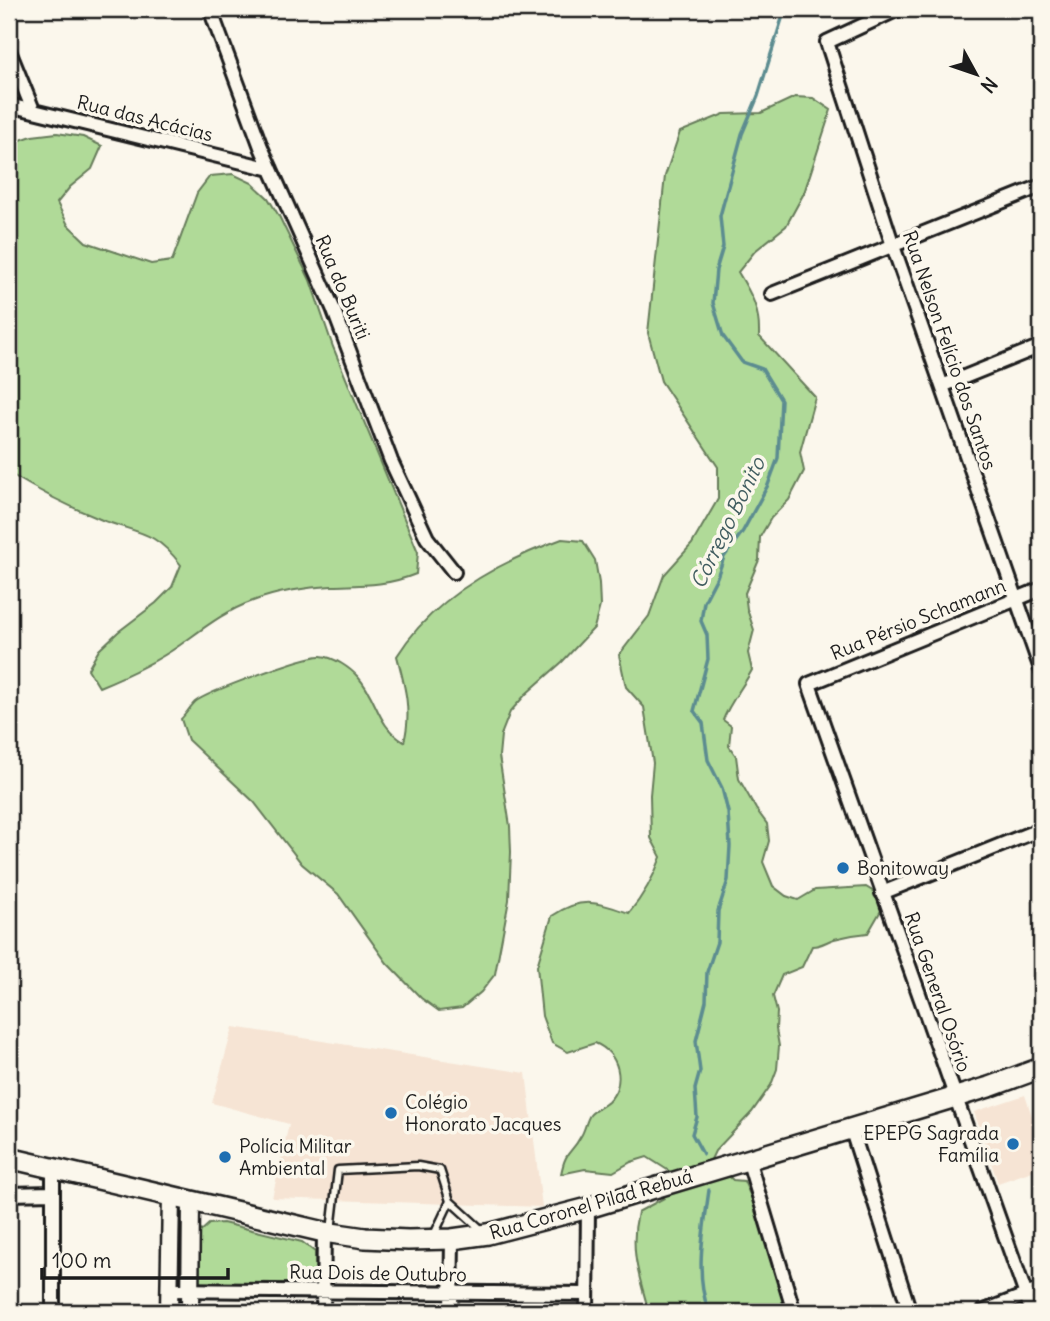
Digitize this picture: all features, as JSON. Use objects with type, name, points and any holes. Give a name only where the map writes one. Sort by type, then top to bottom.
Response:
[{"type":"main road","name":"Rua Coronel Pilad Rebuá","points":[[9,1158],[327,1233],[387,1239],[452,1239],[488,1234],[588,1208],[955,1097],[1041,1068]]},
{"type":"street","name":"Rua do Buriti","points":[[210,9],[271,169],[333,308],[391,461],[427,538],[454,572]]},
{"type":"street","name":"Rua Nelson Felício dos Santos","points":[[898,9],[827,42],[893,246],[1041,669]]},
{"type":"street","points":[[9,51],[33,110]]},
{"type":"street","name":"Rua das Acácias","points":[[9,106],[271,169]]},
{"type":"street","points":[[772,295],[1041,186]]},
{"type":"street","points":[[942,386],[1041,346]]},
{"type":"street","name":"Rua Pérsio Schamann","points":[[808,684],[1041,589]]},
{"type":"street","name":"Rua General Osório","points":[[808,684],[1032,1312]]},
{"type":"street","points":[[883,892],[1041,829]]},
{"type":"street","points":[[851,1128],[910,1312]]},
{"type":"street","points":[[748,1159],[794,1312]]},
{"type":"street","points":[[53,1169],[53,1312]]},
{"type":"street","points":[[9,1194],[53,1193]]},
{"type":"street","points":[[169,1312],[171,1196]]},
{"type":"street","points":[[190,1312],[191,1201]]},
{"type":"street","points":[[587,1312],[588,1208]]},
{"type":"street","points":[[323,1312],[327,1233]]},
{"type":"street","points":[[451,1312],[452,1239]]},
{"type":"street","points":[[982,1312],[1041,1289]]},
{"type":"street","name":"Rua Dois de Outubro","points":[[169,1290],[587,1294]]},
{"type":"lane","points":[[327,1233],[338,1170],[418,1166],[440,1170],[450,1201],[488,1234]]},
{"type":"lane","points":[[432,1240],[450,1201]]},
{"type":"shaded area","name":"Colégio Honorato Jacques","points":[[233,1027],[526,1073],[542,1207],[272,1198],[289,1124],[212,1103]]},
{"type":"shaded area","name":"EPEPG Sagrada Família","points":[[1025,1095],[1033,1119],[1041,1117],[1041,1168],[998,1183],[974,1112]]},
{"type":"green space","points":[[795,97],[813,98],[831,110],[804,193],[786,226],[755,251],[738,272],[754,303],[759,336],[815,397],[800,452],[804,471],[789,500],[771,518],[760,537],[759,560],[745,593],[754,630],[748,653],[752,670],[723,720],[731,726],[729,746],[736,756],[739,779],[767,824],[769,841],[763,862],[773,886],[786,896],[798,900],[815,890],[866,887],[874,892],[883,907],[868,933],[812,946],[802,967],[782,975],[773,996],[779,1046],[777,1069],[771,1085],[752,1112],[715,1151],[707,1168],[677,1176],[647,1157],[613,1172],[585,1169],[561,1174],[565,1160],[582,1134],[590,1115],[614,1094],[619,1078],[618,1069],[610,1054],[595,1043],[568,1052],[552,1043],[542,1016],[537,966],[552,916],[581,903],[598,904],[629,913],[644,893],[658,865],[661,857],[651,838],[650,795],[653,763],[644,707],[626,687],[619,655],[649,616],[664,575],[692,544],[718,499],[718,467],[661,381],[648,333],[665,176],[680,132],[724,114],[761,113]]},
{"type":"green space","points":[[57,133],[83,137],[102,146],[92,169],[70,187],[57,203],[68,225],[86,242],[151,264],[172,261],[197,193],[210,176],[233,174],[252,183],[268,198],[310,280],[333,347],[418,552],[416,574],[375,584],[292,590],[253,601],[224,615],[151,663],[99,687],[88,669],[99,650],[172,587],[181,565],[154,539],[79,510],[9,473],[9,144],[32,136]]},
{"type":"green space","points":[[562,539],[583,541],[595,560],[600,606],[594,628],[510,712],[501,735],[499,756],[510,826],[509,900],[495,974],[481,992],[462,1008],[439,1011],[421,998],[387,963],[338,894],[302,864],[254,802],[188,740],[181,719],[195,702],[218,690],[278,667],[321,656],[331,658],[358,677],[365,685],[382,720],[404,742],[407,710],[397,656],[412,635],[429,616],[469,584],[515,559]]},
{"type":"green space","points":[[723,1171],[733,1180],[744,1181],[757,1210],[761,1227],[769,1238],[790,1312],[649,1312],[635,1251],[638,1212],[664,1198],[667,1186]]},
{"type":"green space","points":[[223,1223],[302,1242],[315,1252],[315,1287],[196,1285],[198,1234],[209,1224]]},
{"type":"waterway","name":"Córrego Bonito","points":[[703,1154],[692,1134],[697,1117],[695,1089],[700,1071],[696,1041],[706,1001],[707,972],[717,942],[718,911],[728,880],[730,846],[728,812],[722,788],[708,760],[703,723],[694,711],[708,659],[707,635],[701,621],[704,602],[724,557],[743,531],[768,485],[778,458],[781,400],[762,369],[742,362],[723,336],[713,303],[716,270],[723,247],[720,216],[742,134],[758,96],[785,9]]},
{"type":"waterway","points":[[709,1190],[701,1267],[704,1298],[709,1312]]},
{"type":"place","name":"Bonitoway","points":[[843,868]]},
{"type":"place","name":"Colégio Honorato Jacques","points":[[391,1113]]},
{"type":"place","name":"EPEPG Sagrada Família","points":[[1013,1144]]},
{"type":"place","name":"Polícia Militar Ambiental","points":[[225,1157]]}]
